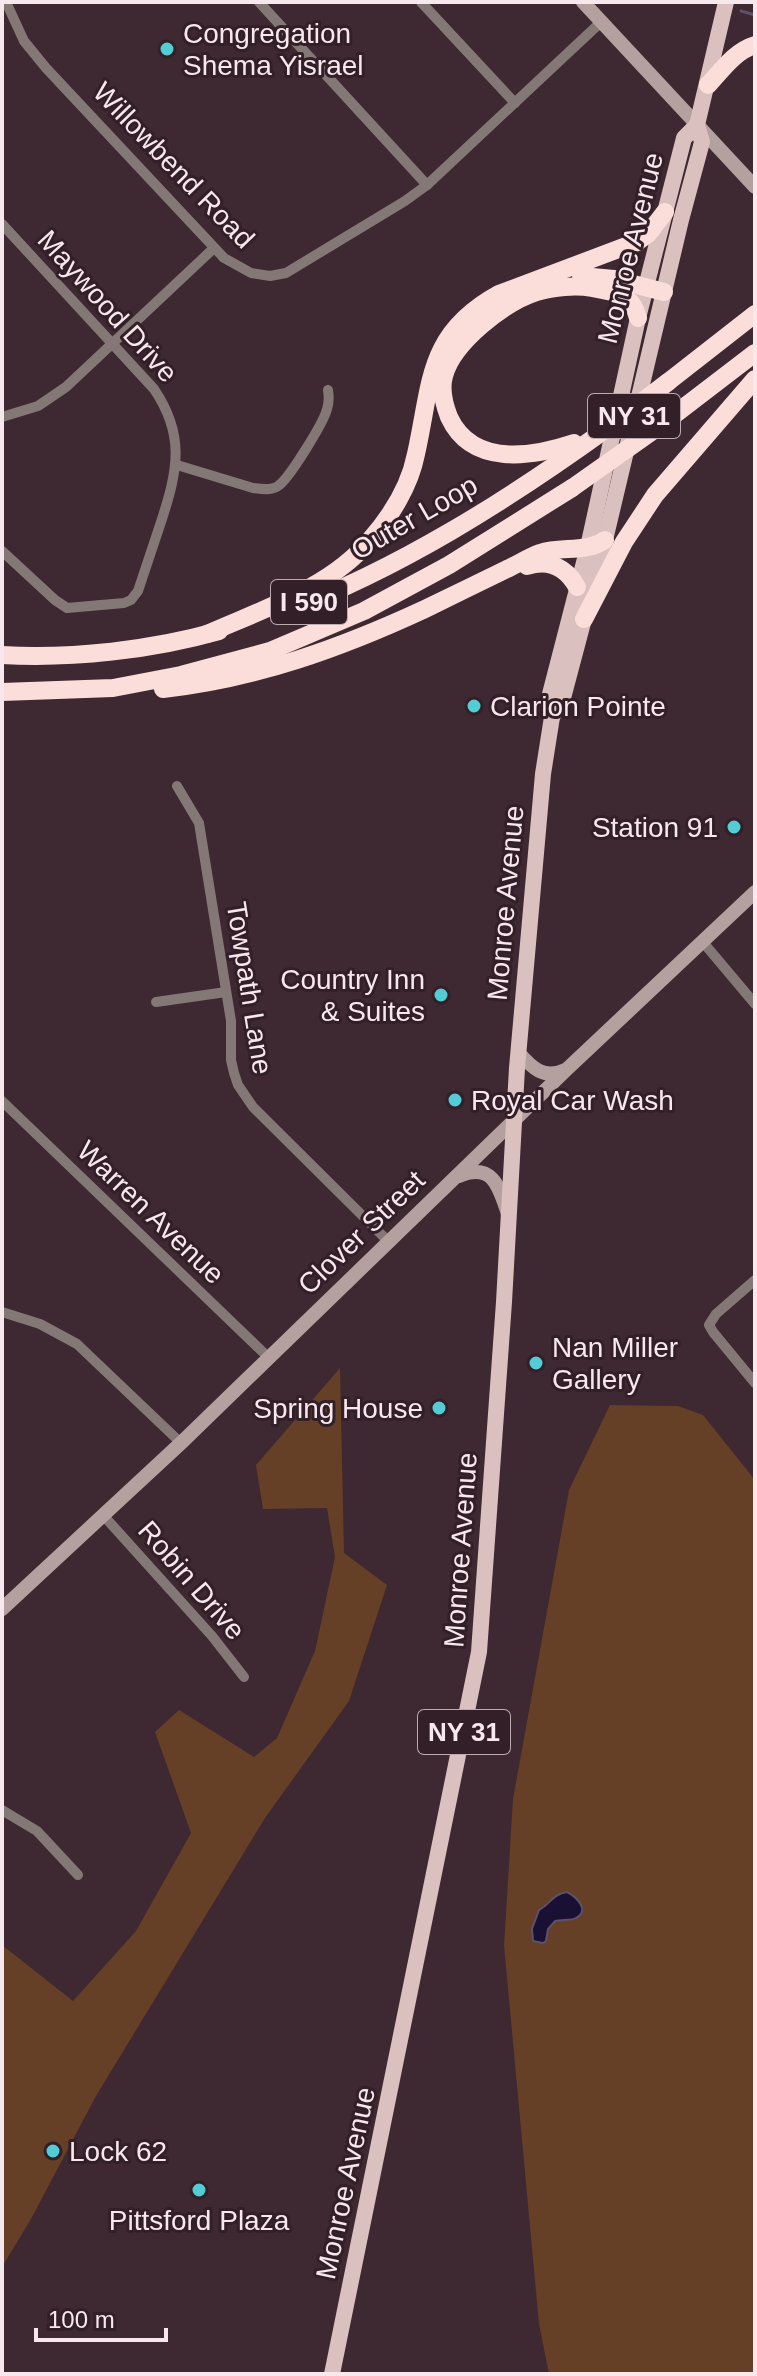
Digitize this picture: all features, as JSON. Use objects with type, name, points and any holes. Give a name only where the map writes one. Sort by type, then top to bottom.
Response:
[{"type":"highway","points":[[708,85],[732,58],[755,45]]},
{"type":"highway","points":[[207,634],[319,582],[352,559],[369,542],[394,507],[410,473],[431,373],[444,343],[463,320],[486,301],[637,242],[648,234],[665,212]]},
{"type":"highway","points":[[543,277],[614,279],[655,290]]},
{"type":"highway","points":[[638,318],[634,303],[627,296],[588,287],[549,289],[523,297],[463,342],[448,363],[442,388],[448,415],[455,429],[479,448],[509,456],[582,443],[609,427],[755,314]]},
{"type":"highway","name":"Outer Loop","points":[[2,692],[113,688],[181,675],[270,651],[352,616],[449,565],[572,488],[755,353]]},
{"type":"highway","points":[[584,619],[624,542],[655,495],[755,379]]},
{"type":"highway","name":"Outer Loop","points":[[2,655],[39,657],[140,647],[207,634],[284,613],[366,578],[430,543],[582,443]]},
{"type":"highway","points":[[113,688],[146,691],[194,686],[266,671],[325,652],[421,611],[541,553],[596,544]]},
{"type":"highway","points":[[497,574],[538,562],[560,566],[577,587]]},
{"type":"main road","points":[[583,2],[755,187]]},
{"type":"main road","name":"Monroe Avenue","points":[[552,717],[563,698],[584,619],[638,318],[655,290],[665,212],[684,138],[697,125],[726,2]]},
{"type":"main road","name":"Monroe Avenue","points":[[332,2374],[479,1655],[518,1052],[542,783],[552,717],[550,694],[577,587],[596,544],[655,290],[702,142],[697,125]]},
{"type":"main road","name":"Clover Street","points":[[2,1609],[181,1443],[566,1070],[755,892]]},
{"type":"main road","points":[[518,1052],[531,1068],[540,1073],[557,1074],[566,1070]]},
{"type":"main road","points":[[455,1177],[474,1171],[489,1175],[496,1182],[509,1217]]},
{"type":"street","name":"Willowbend Road","points":[[6,2],[17,29],[32,51],[214,248],[233,264],[251,273],[270,276],[286,273],[427,185],[601,22]]},
{"type":"street","points":[[259,2],[427,185]]},
{"type":"street","points":[[421,2],[515,103]]},
{"type":"street","name":"Maywood Drive","points":[[2,224],[161,399],[174,432],[177,465],[138,591],[131,600],[67,608],[2,551]]},
{"type":"street","points":[[2,417],[30,409],[54,396],[214,248]]},
{"type":"street","points":[[177,465],[253,488],[278,486],[290,473],[323,419],[328,390]]},
{"type":"street","name":"Towpath Lane","points":[[177,786],[199,823],[231,1021],[231,1060],[238,1085],[246,1098],[388,1241]]},
{"type":"street","points":[[702,941],[755,1004]]},
{"type":"street","points":[[156,1002],[226,992]]},
{"type":"street","name":"Warren Avenue","points":[[2,1101],[268,1357]]},
{"type":"street","points":[[755,1280],[716,1314],[709,1325],[755,1383]]},
{"type":"street","points":[[2,1312],[40,1324],[77,1344],[181,1443]]},
{"type":"street","name":"Robin Drive","points":[[103,1515],[212,1636],[244,1677]]},
{"type":"street","points":[[2,1810],[37,1831],[78,1875]]},
{"type":"shaded area","points":[[340,1368],[344,1553],[387,1585],[349,1701],[265,1818],[96,2096],[2,2267],[2,1945],[73,2001],[136,1931],[191,1833],[155,1732],[179,1710],[254,1757],[277,1738],[315,1651],[335,1557],[327,1508],[263,1509],[256,1465]]},
{"type":"shaded area","points":[[610,1405],[678,1406],[703,1415],[755,1480],[755,2374],[549,2374],[539,2324],[504,1945],[513,1799],[569,1490]]},
{"type":"shaded area","points":[[567,1892],[582,1907],[580,1915],[574,1919],[555,1921],[548,1929],[546,1941],[533,1941],[532,1929],[539,1910]]},
{"type":"waterway","points":[[741,11],[755,15]]},
{"type":"place","name":"Congregation Shema Yisrael","points":[[167,49]]},
{"type":"place","name":"Clarion Pointe","points":[[474,706]]},
{"type":"place","name":"Station 91","points":[[734,827]]},
{"type":"place","name":"Country Inn & Suites","points":[[441,995]]},
{"type":"place","name":"Royal Car Wash","points":[[455,1100]]},
{"type":"place","name":"Nan Miller Gallery","points":[[536,1363]]},
{"type":"place","name":"Spring House","points":[[439,1408]]},
{"type":"place","name":"Lock 62","points":[[53,2151]]},
{"type":"place","name":"Pittsford Plaza","points":[[199,2190]]}]
